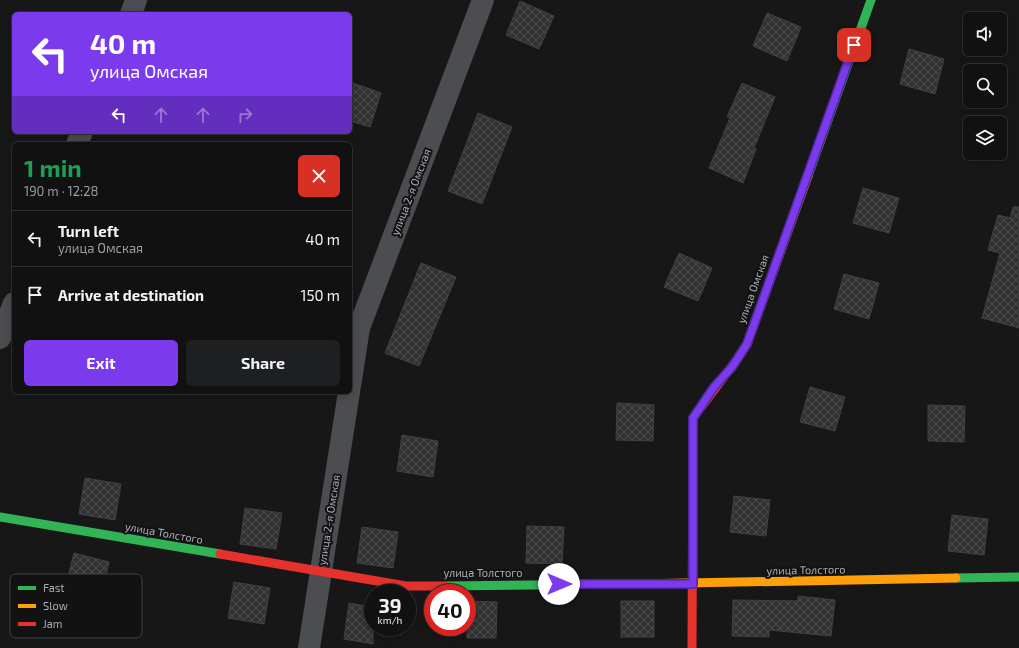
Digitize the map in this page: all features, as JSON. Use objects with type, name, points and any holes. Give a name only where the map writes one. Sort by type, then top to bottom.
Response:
[{"type":"street","points":[[132,12],[136,0]]},
{"type":"street","name":"улица 2-я Омская","points":[[352,373],[359,328],[483,0]]},
{"type":"street","name":"улица Омская","points":[[692,648],[693,418],[714,387],[732,367],[747,344],[870,0]]},
{"type":"street","points":[[0,338],[12,308]]},
{"type":"street","name":"улица 2-я Омская","points":[[309,648],[349,394]]},
{"type":"street","name":"улица Толстого","points":[[0,517],[406,586],[693,584],[1019,577]]},
{"type":"building","points":[[520,1],[554,16],[539,49],[506,35]]},
{"type":"building","points":[[767,13],[801,27],[787,61],[753,46]]},
{"type":"building","points":[[909,49],[944,59],[935,94],[900,84]]},
{"type":"building","points":[[352,83],[381,93],[370,127],[352,122]]},
{"type":"building","points":[[742,83],[775,97],[754,148],[756,149],[743,183],[709,168],[730,118],[727,117]]},
{"type":"building","points":[[478,113],[512,127],[482,204],[448,191]]},
{"type":"building","points":[[863,188],[899,198],[889,233],[853,223]]},
{"type":"building","points":[[1013,207],[1019,207],[1019,328],[982,318],[1000,253],[988,250],[998,215],[1010,218]]},
{"type":"building","points":[[679,253],[712,268],[698,301],[664,287]]},
{"type":"building","points":[[421,263],[456,277],[419,366],[385,353]]},
{"type":"building","points":[[844,274],[879,283],[869,319],[834,309]]},
{"type":"building","points":[[810,387],[845,397],[835,431],[800,422]]},
{"type":"building","points":[[617,403],[654,405],[653,441],[616,440]]},
{"type":"building","points":[[928,405],[965,406],[964,442],[928,441]]},
{"type":"building","points":[[402,435],[438,441],[433,477],[397,471]]},
{"type":"building","points":[[85,478],[121,484],[115,520],[79,514]]},
{"type":"building","points":[[734,496],[770,500],[766,536],[730,532]]},
{"type":"building","points":[[245,508],[282,513],[276,549],[240,544]]},
{"type":"building","points":[[952,515],[988,519],[984,555],[948,551]]},
{"type":"building","points":[[527,526],[564,527],[562,564],[526,563]]},
{"type":"building","points":[[362,527],[398,532],[393,568],[357,563]]},
{"type":"building","points":[[74,553],[109,562],[106,574],[69,574]]},
{"type":"building","points":[[234,582],[270,588],[264,624],[228,618]]},
{"type":"building","points":[[798,596],[835,600],[831,636],[769,630],[769,637],[732,636],[733,600],[798,601]]},
{"type":"building","points":[[476,601],[497,602],[496,638],[467,638],[467,636],[476,636]]},
{"type":"building","points":[[621,601],[654,601],[654,637],[621,637]]},
{"type":"building","points":[[349,603],[364,606],[364,636],[373,636],[373,644],[344,639]]},
{"type":"traffic: fast","points":[[808,176],[871,0]]},
{"type":"traffic: fast","points":[[0,517],[220,554]]},
{"type":"traffic: fast","points":[[956,578],[1019,577]]},
{"type":"traffic: fast","points":[[476,586],[635,584]]},
{"type":"traffic: slow","points":[[738,358],[747,344],[808,176]]},
{"type":"traffic: slow","points":[[635,584],[956,578]]},
{"type":"traffic: jam","points":[[692,648],[693,418],[738,358]]},
{"type":"traffic: jam","points":[[220,554],[406,586],[424,586]]},
{"type":"route","points":[[559,584],[693,584],[693,418],[714,387],[732,367],[747,344],[854,45]]}]
